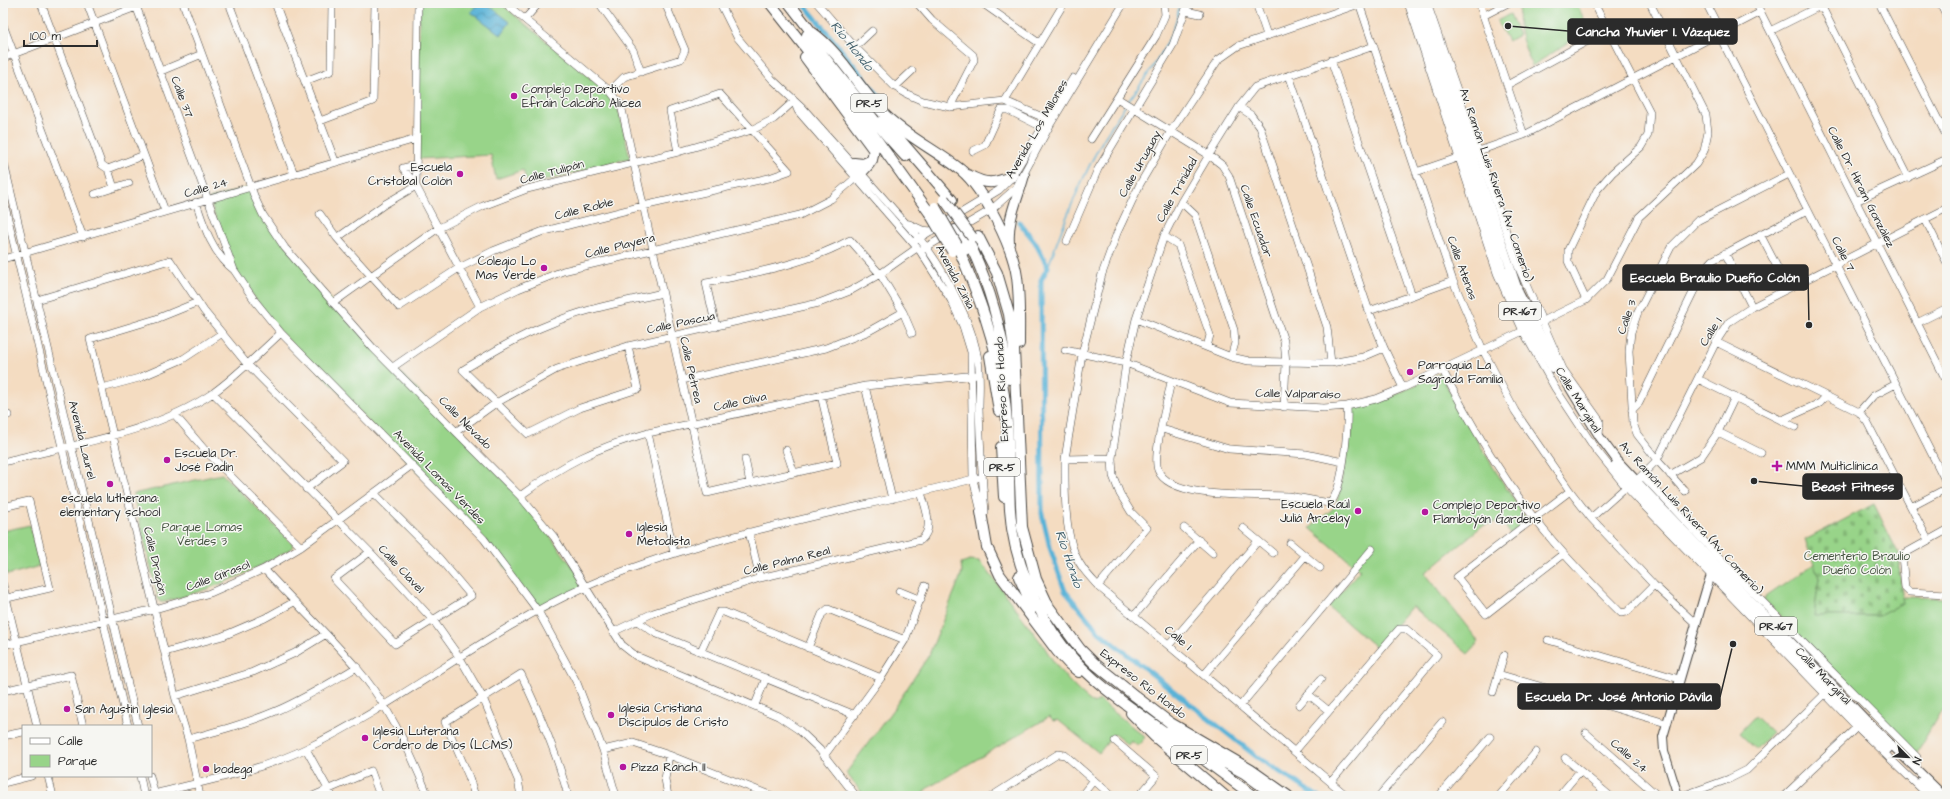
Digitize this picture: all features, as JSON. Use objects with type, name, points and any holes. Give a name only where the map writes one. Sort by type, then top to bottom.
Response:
[{"type":"highway","name":"Expreso Río Hondo","points":[[770,3],[932,209],[954,248],[974,300],[991,359],[1000,420],[1004,511],[1009,542],[1018,573],[1035,612],[1056,644],[1079,672],[1131,713],[1247,796]]},
{"type":"highway","points":[[776,3],[932,209]]},
{"type":"highway","points":[[780,3],[887,136],[948,200]]},
{"type":"highway","name":"Expreso Río Hondo","points":[[788,3],[948,200],[975,237],[997,273],[1009,309],[1013,338],[1021,516],[1027,550],[1042,593],[1066,632],[1094,663],[1162,717],[1251,770],[1288,796]]},
{"type":"highway","points":[[782,18],[785,29],[872,148],[874,153],[872,160],[859,175]]},
{"type":"highway","points":[[812,33],[824,41],[873,103],[906,133],[963,172],[985,183],[998,182],[1013,176]]},
{"type":"highway","points":[[854,163],[863,164],[872,160]]},
{"type":"highway","points":[[963,172],[991,210],[1010,249],[1015,267],[1018,289],[1020,406],[1018,428]]},
{"type":"highway","points":[[1010,249],[1009,223],[1024,175]]},
{"type":"highway","points":[[958,229],[979,264],[994,302],[1010,384]]},
{"type":"highway","points":[[958,229],[989,306],[998,339],[1004,377],[1004,397],[1010,473],[1010,511],[1023,572],[1040,609],[1054,633],[1082,667],[1156,726],[1253,796]]},
{"type":"highway","points":[[975,237],[1001,302],[1008,334],[1016,511],[1022,555],[1043,608],[1060,635],[1084,663],[1141,710],[1190,744],[1244,773],[1274,796]]},
{"type":"highway","points":[[954,248],[981,300],[994,345],[1004,397]]},
{"type":"highway","points":[[983,512],[987,547],[1000,575],[1057,651],[1079,672]]},
{"type":"highway","points":[[1131,713],[1155,737],[1225,796]]},
{"type":"main road","name":"Av. Ramón Luis Rivera (Av. Comerío)","points":[[1414,3],[1519,293],[1557,367],[1599,436],[1639,478],[1714,570]]},
{"type":"main road","name":"Av. Ramón Luis Rivera (Av. Comerío)","points":[[1421,3],[1469,154],[1502,268],[1528,328],[1595,441],[1632,485],[1860,724],[1913,772],[1935,796]]},
{"type":"main road","points":[[1678,796],[1664,751],[1663,737],[1679,679],[1714,570]]},
{"type":"main road","name":"Av. Ramón Luis Rivera (Av. Comerío)","points":[[1829,691],[1944,796]]},
{"type":"street","points":[[41,3],[102,165],[108,169],[114,188]]},
{"type":"street","points":[[87,3],[165,211]]},
{"type":"street","name":"Calle Nevado","points":[[183,3],[252,186],[254,198],[263,215],[281,242],[373,348],[520,496],[554,537],[587,586],[622,645],[636,656],[778,716],[799,730],[824,756],[856,796]]},
{"type":"street","points":[[229,3],[294,174]]},
{"type":"street","points":[[275,3],[335,161]]},
{"type":"street","points":[[305,80],[331,71],[332,3]]},
{"type":"street","points":[[320,121],[373,101],[375,3]]},
{"type":"street","points":[[416,186],[418,3]]},
{"type":"street","name":"Calle Petrea","points":[[505,3],[610,91],[621,105],[707,493],[750,483]]},
{"type":"street","points":[[525,19],[539,3]]},
{"type":"street","points":[[599,3],[633,50],[641,72]]},
{"type":"street","points":[[610,91],[624,77],[681,59],[685,50],[665,3]]},
{"type":"street","name":"Avenida Zinia","points":[[720,3],[737,37],[772,79],[854,163],[859,175],[918,248],[951,300],[963,326],[972,352],[976,375],[983,512]]},
{"type":"street","points":[[817,3],[855,47],[895,87],[923,101],[950,107],[1005,101],[1040,116],[1048,124]]},
{"type":"street","points":[[917,3],[932,20],[973,55],[974,60],[950,107]]},
{"type":"street","points":[[982,3],[1039,43]]},
{"type":"street","points":[[1005,101],[1063,3]]},
{"type":"street","name":"Avenida Los Millones","points":[[1119,3],[1048,124],[1024,175],[1016,188],[991,210],[937,241],[918,248],[919,238],[999,190],[1013,176],[1048,124],[1124,3]]},
{"type":"street","points":[[1091,139],[1156,36],[1165,14],[1164,3]]},
{"type":"street","points":[[1256,3],[1267,35]]},
{"type":"street","name":"Calle Uruguay","points":[[1065,459],[1082,354],[1102,274],[1117,233],[1140,184],[1171,131],[1218,60],[1238,46],[1360,3]]},
{"type":"street","name":"Calle Atenas","points":[[1360,3],[1453,281],[1483,350],[1515,411],[1570,491],[1591,518],[1654,585],[1696,624]]},
{"type":"street","name":"Calle Marginal","points":[[1408,3],[1469,154],[1541,322],[1563,369],[1600,421],[1599,436]]},
{"type":"street","name":"Calle Marginal","points":[[1427,3],[1469,154],[1496,273],[1523,331],[1555,388],[1594,446],[1626,487],[1714,570],[1829,691],[1857,727],[1929,796]]},
{"type":"street","points":[[1479,3],[1524,135]]},
{"type":"street","points":[[1483,16],[1508,3]]},
{"type":"street","points":[[1586,300],[1568,261],[1568,250],[1597,190],[1612,173],[1640,147],[1648,135],[1650,112],[1594,3]]},
{"type":"street","points":[[1541,322],[1586,300],[1607,278],[1639,216],[1696,164],[1704,151],[1708,132],[1706,115],[1650,3]]},
{"type":"street","name":"Calle 7","points":[[1706,3],[1719,33],[1947,484]]},
{"type":"street","name":"Calle Dr. Hiram González","points":[[1756,3],[1947,380]]},
{"type":"street","points":[[1879,3],[1947,137]]},
{"type":"street","points":[[1940,3],[1947,16]]},
{"type":"street","points":[[1770,31],[1822,4],[1908,178]]},
{"type":"street","points":[[3,58],[136,5]]},
{"type":"street","name":"Calle 37","points":[[136,5],[209,199]]},
{"type":"street","points":[[1067,241],[1098,169],[1173,45],[1187,7],[1200,14]]},
{"type":"street","points":[[1416,172],[1524,135],[1676,54],[1761,12]]},
{"type":"street","points":[[3,25],[83,237]]},
{"type":"street","points":[[1506,85],[1608,30]]},
{"type":"street","points":[[855,47],[872,31]]},
{"type":"street","name":"Calle Trinidad","points":[[1098,586],[1147,528],[1131,512],[1120,494],[1113,476],[1112,458],[1126,363],[1136,319],[1164,236],[1181,202],[1239,107],[1255,87],[1374,46]]},
{"type":"street","points":[[161,71],[202,54]]},
{"type":"street","points":[[1331,60],[1412,296]]},
{"type":"street","points":[[895,87],[912,71]]},
{"type":"street","points":[[1289,75],[1369,311],[1384,348],[1403,388]]},
{"type":"street","points":[[678,152],[670,111],[720,94],[752,130]]},
{"type":"street","name":"Calle Ecuador","points":[[1117,98],[1209,155],[1222,165],[1229,176],[1284,341],[1286,363],[1284,407]]},
{"type":"street","name":"Avenida Zinia","points":[[794,101],[798,111],[919,238],[918,248]]},
{"type":"street","name":"Calle Tulipán","points":[[333,303],[438,229],[483,206],[527,189],[678,152],[752,130],[774,119],[794,101]]},
{"type":"street","points":[[1239,107],[1251,115],[1260,127],[1327,327],[1331,363]]},
{"type":"street","points":[[973,151],[985,145],[1001,110],[1008,110],[1036,124],[1048,124]]},
{"type":"street","name":"Calle Roble","points":[[371,276],[399,307],[459,268],[493,251],[541,232],[643,206],[769,178],[789,171],[752,130]]},
{"type":"street","name":"Calle 24","points":[[3,259],[83,237],[165,211],[335,161],[416,139]]},
{"type":"street","points":[[108,169],[144,155]]},
{"type":"street","name":"Avenida Laurel","points":[[3,159],[138,725]]},
{"type":"street","points":[[1856,202],[1947,159]]},
{"type":"street","points":[[416,165],[403,168],[416,186],[480,307]]},
{"type":"street","name":"Calle 3","points":[[1685,491],[1657,460],[1637,434],[1633,423],[1629,351],[1631,332],[1638,312],[1671,247],[1697,221],[1790,174]]},
{"type":"street","name":"Calle Playera","points":[[393,367],[480,307],[518,288],[563,271],[800,215],[832,199],[859,175]]},
{"type":"street","points":[[95,194],[129,183]]},
{"type":"street","points":[[337,238],[385,204],[416,186]]},
{"type":"street","name":"Avenida Laurel","points":[[3,198],[128,725]]},
{"type":"street","name":"Avenida Lomas Verdes","points":[[209,199],[234,270],[255,301],[281,333],[484,539],[538,611],[577,682],[603,750],[616,796]]},
{"type":"street","points":[[196,202],[205,232],[225,264],[234,270]]},
{"type":"street","points":[[1181,202],[1196,215],[1231,322],[1234,343],[1231,356]]},
{"type":"street","name":"Calle 1","points":[[1639,478],[1657,460],[1716,342],[1729,322],[1752,307],[1788,288],[1947,208]]},
{"type":"street","points":[[1632,410],[1639,403],[1704,270],[1713,260],[1725,253],[1808,210]]},
{"type":"street","points":[[320,214],[337,238],[371,276]]},
{"type":"street","points":[[902,219],[916,228],[931,231]]},
{"type":"street","points":[[1925,219],[1947,263]]},
{"type":"street","points":[[1760,234],[1788,288]]},
{"type":"street","points":[[1164,236],[1178,245],[1186,264],[1210,335],[1207,347]]},
{"type":"street","points":[[716,327],[706,283],[802,262],[829,252],[850,240],[880,274],[903,312],[912,333]]},
{"type":"street","points":[[935,261],[932,250],[937,241]]},
{"type":"street","name":"Avenida Zinia","points":[[918,248],[935,261],[952,291],[968,325],[977,354],[973,479],[983,512]]},
{"type":"street","name":"Calle Pascua","points":[[457,431],[496,403],[557,369],[628,346],[819,303],[850,291],[880,274],[918,248]]},
{"type":"street","points":[[1725,253],[1752,307]]},
{"type":"street","points":[[37,300],[170,260],[221,334],[247,364],[342,461],[306,489]]},
{"type":"street","points":[[1369,311],[1453,281]]},
{"type":"street","points":[[628,346],[638,389],[580,408],[528,434],[463,370],[506,344],[550,323],[589,310],[662,293]]},
{"type":"street","name":"Calle Dragón","points":[[198,302],[156,319],[90,339],[175,696],[188,740],[200,796]]},
{"type":"street","points":[[1917,323],[1947,308]]},
{"type":"street","points":[[682,380],[826,348],[869,331],[903,312]]},
{"type":"street","points":[[1136,319],[1231,356],[1249,361],[1331,363],[1363,357],[1384,348]]},
{"type":"street","name":"Calle Valparaíso","points":[[1065,350],[1126,363],[1230,403],[1324,408],[1347,406],[1376,399],[1442,370],[1523,331]]},
{"type":"street","points":[[3,462],[113,436],[154,424],[175,415],[213,393],[281,333]]},
{"type":"street","points":[[102,388],[139,378],[183,359],[221,334]]},
{"type":"street","points":[[1716,342],[1859,412],[1867,422],[1928,540]]},
{"type":"street","points":[[1442,370],[1490,456],[1534,518],[1563,554],[1621,613],[1627,612],[1654,585]]},
{"type":"street","name":"Calle Oliva","points":[[520,496],[552,473],[582,456],[613,443],[648,433],[865,386],[976,375]]},
{"type":"street","points":[[1698,379],[1795,427]]},
{"type":"street","points":[[1172,381],[1160,441],[1157,464],[1158,471],[1165,480],[1176,486],[1204,493],[1287,496],[1330,503],[1334,498],[1343,462],[1348,433],[1347,406]]},
{"type":"street","points":[[1859,412],[1873,396],[1896,384]]},
{"type":"street","points":[[865,386],[892,499]]},
{"type":"street","name":"Calle Clavel","points":[[213,393],[306,489],[370,552],[433,620],[460,658],[483,698],[518,780],[521,796]]},
{"type":"street","points":[[745,459],[750,483],[837,463],[821,395]]},
{"type":"street","points":[[1782,420],[1820,403],[1826,396]]},
{"type":"street","points":[[1670,475],[1701,457],[1718,432],[1735,397]]},
{"type":"street","points":[[175,415],[204,450],[301,547]]},
{"type":"street","points":[[1162,429],[1229,449],[1306,454],[1343,462]]},
{"type":"street","points":[[1718,432],[1761,453]]},
{"type":"street","points":[[648,433],[674,553]]},
{"type":"street","points":[[786,450],[794,473]]},
{"type":"street","points":[[1065,459],[1112,458]]},
{"type":"street","name":"Calle 1","points":[[1065,459],[1065,503],[1074,554],[1083,569],[1098,586],[1347,796]]},
{"type":"street","name":"Calle Girasol","points":[[3,645],[155,609],[210,593],[264,569],[301,547],[412,465]]},
{"type":"street","points":[[150,796],[249,771],[306,749],[384,705],[538,611],[587,586],[674,553],[750,532],[982,477]]},
{"type":"street","name":"Calle Marginal","points":[[1639,478],[1917,756],[1917,770]]},
{"type":"street","points":[[1591,518],[1626,487]]},
{"type":"street","points":[[1911,507],[1947,488]]},
{"type":"street","points":[[1563,554],[1486,614],[1458,577],[1570,491]]},
{"type":"street","name":"Calle Palma Real","points":[[613,632],[653,613],[760,578],[921,540],[927,535],[929,527],[921,492]]},
{"type":"street","points":[[370,552],[334,579],[395,644],[471,596],[439,558],[374,493]]},
{"type":"street","points":[[3,507],[29,501],[50,588],[5,599]]},
{"type":"street","points":[[1184,528],[1213,553]]},
{"type":"street","points":[[1243,528],[1273,553]]},
{"type":"street","points":[[1947,530],[1902,556],[1905,588],[1909,592],[1947,594]]},
{"type":"street","points":[[750,532],[760,578]]},
{"type":"street","points":[[1134,616],[1199,540]]},
{"type":"street","points":[[1169,645],[1258,541]]},
{"type":"street","points":[[1290,543],[1320,568]]},
{"type":"street","points":[[1240,706],[1372,549]]},
{"type":"street","points":[[1204,675],[1305,556]]},
{"type":"street","points":[[264,569],[357,667],[384,705],[414,759],[428,796]]},
{"type":"street","points":[[3,585],[5,599],[37,725]]},
{"type":"street","points":[[824,756],[881,678],[905,640],[925,586]]},
{"type":"street","points":[[899,591],[921,600]]},
{"type":"street","points":[[165,652],[223,636],[265,618],[294,602]]},
{"type":"street","points":[[808,648],[822,614],[828,609],[905,640]]},
{"type":"street","points":[[701,651],[719,612],[724,612],[764,625],[808,648],[881,678]]},
{"type":"street","points":[[637,621],[656,633],[855,715]]},
{"type":"street","points":[[1295,751],[1399,629],[1406,629],[1437,655],[1331,782]]},
{"type":"street","points":[[175,696],[253,672],[295,653],[326,634]]},
{"type":"street","points":[[1548,640],[1679,679]]},
{"type":"street","points":[[1493,692],[1504,655]]},
{"type":"street","points":[[188,740],[233,727],[276,711],[317,691],[357,667]]},
{"type":"street","points":[[475,796],[469,778],[445,722],[522,674],[544,724],[560,768],[568,796]]},
{"type":"street","points":[[1498,674],[1666,723]]},
{"type":"street","points":[[3,691],[71,675],[83,725]]},
{"type":"street","points":[[755,705],[766,678]]},
{"type":"street","points":[[1299,705],[1321,679]]},
{"type":"street","points":[[1682,796],[1729,780],[1747,770],[1840,680]]},
{"type":"street","points":[[1308,694],[1329,711]]},
{"type":"street","points":[[1379,796],[1442,722]]},
{"type":"street","points":[[1784,796],[1857,727]]},
{"type":"street","points":[[3,736],[22,732]]},
{"type":"street","name":"Calle 24","points":[[1586,732],[1658,796]]},
{"type":"street","points":[[1439,796],[1490,737]]},
{"type":"street","points":[[1115,741],[1156,776],[1139,796]]},
{"type":"street","points":[[603,750],[633,743],[669,755],[772,796]]},
{"type":"street","points":[[306,749],[330,792]]},
{"type":"street","points":[[1499,796],[1536,752]]},
{"type":"street","points":[[992,796],[1058,754],[1065,755],[1112,796]]},
{"type":"street","points":[[668,796],[665,779],[669,755]]},
{"type":"street","points":[[1565,758],[1610,796]]},
{"type":"street","points":[[1559,796],[1580,771]]},
{"type":"street","points":[[313,796],[330,792],[371,772],[380,796]]},
{"type":"street","points":[[3,783],[27,777]]},
{"type":"street","points":[[48,777],[53,796]]},
{"type":"street","points":[[140,777],[150,796]]},
{"type":"street","points":[[150,777],[150,796]]},
{"type":"street","points":[[1081,796],[1094,780]]},
{"type":"green space","name":"Complejo Deportivo Efraín Calcaño Alicea","points":[[419,3],[500,3],[604,89],[615,102],[620,115],[630,158],[528,185],[523,170],[496,179],[491,155],[418,159]]},
{"type":"green space","points":[[1521,3],[1576,3],[1586,23],[1582,34],[1532,66],[1523,43],[1519,26],[1518,18]]},
{"type":"green space","points":[[1510,14],[1519,35],[1508,41],[1497,21]]},
{"type":"green space","points":[[252,186],[263,215],[333,303],[520,496],[587,586],[538,611],[484,539],[281,333],[234,270],[209,199]]},
{"type":"green space","name":"Complejo Deportivo Flamboyán Gardens","points":[[1440,373],[1502,482],[1525,517],[1523,523],[1510,534],[1502,520],[1482,526],[1425,573],[1479,642],[1468,654],[1412,606],[1377,648],[1328,607],[1360,570],[1310,528],[1336,506],[1353,425],[1351,409],[1387,399]]},
{"type":"green space","name":"Parque Lomas Verdes 3","points":[[222,474],[293,544],[292,548],[231,580],[198,592],[160,602],[133,494]]},
{"type":"green space","name":"Cementerio Braulio Dueño Colón","points":[[1874,504],[1898,553],[1903,603],[1879,616],[1814,616],[1819,578],[1805,540]]},
{"type":"green space","points":[[30,525],[40,566],[7,575],[3,560],[3,531]]},
{"type":"green space","points":[[970,560],[979,561],[984,566],[1066,678],[1094,704],[1099,700],[1145,737],[1138,746],[1131,741],[1128,745],[1114,734],[1099,753],[1058,720],[1053,721],[1049,717],[926,789],[921,796],[865,796],[846,773],[894,708],[929,655],[962,573],[961,563]]},
{"type":"green space","points":[[1814,564],[1819,578],[1814,616],[1879,616],[1903,603],[1902,597],[1947,598],[1947,709],[1939,714],[1916,754],[1763,599]]},
{"type":"green space","points":[[1755,716],[1772,732],[1756,749],[1739,733]]},
{"type":"water","points":[[478,3],[486,3],[510,22],[501,35],[471,12]]},
{"type":"waterway","name":"Río Hondo","points":[[803,3],[884,102]]},
{"type":"waterway","points":[[1127,103],[1152,68],[1167,42],[1173,29],[1179,3]]},
{"type":"waterway","points":[[1048,267],[1072,204],[1091,163],[1112,124],[1125,106]]},
{"type":"waterway","name":"Río Hondo","points":[[1019,222],[1035,242],[1048,267],[1041,280],[1042,514],[1050,548],[1065,591],[1099,632],[1257,757],[1317,796]]},
{"type":"place","name":"Cancha Yhuvier I. Vázquez","points":[[1508,26]]},
{"type":"place","name":"Complejo Deportivo Efraín Calcaño Alicea","points":[[514,96]]},
{"type":"place","name":"Escuela Cristobal Colón","points":[[460,174]]},
{"type":"place","name":"Colegio Lo Mas Verde","points":[[544,268]]},
{"type":"place","name":"Escuela Braulio Dueño Colón","points":[[1809,325]]},
{"type":"place","name":"Parroquia La Sagrada Familia","points":[[1410,372]]},
{"type":"place","name":"Escuela Dr. José Padín","points":[[167,460]]},
{"type":"place","name":"MMM Multiclínica","points":[[1777,466]]},
{"type":"place","name":"Beast Fitness","points":[[1754,481]]},
{"type":"place","name":"escuela lutherana: elementary school","points":[[110,484]]},
{"type":"place","name":"Escuela Raúl Juliá Arcelay","points":[[1358,511]]},
{"type":"place","name":"Complejo Deportivo Flamboyán Gardens","points":[[1425,512]]},
{"type":"place","name":"Iglesia Metodista","points":[[629,534]]},
{"type":"place","name":"Escuela Dr. José Antonio Dávila","points":[[1733,644]]},
{"type":"place","name":"San Agustin Iglesia","points":[[67,709]]},
{"type":"place","name":"Iglesia Cristiana Discípulos de Cristo","points":[[611,715]]},
{"type":"place","name":"Iglesia Luterana Cordero de Dios (LCMS)","points":[[365,738]]},
{"type":"place","name":"Pizza Ranch II","points":[[623,767]]},
{"type":"place","name":"bodega","points":[[206,769]]}]
